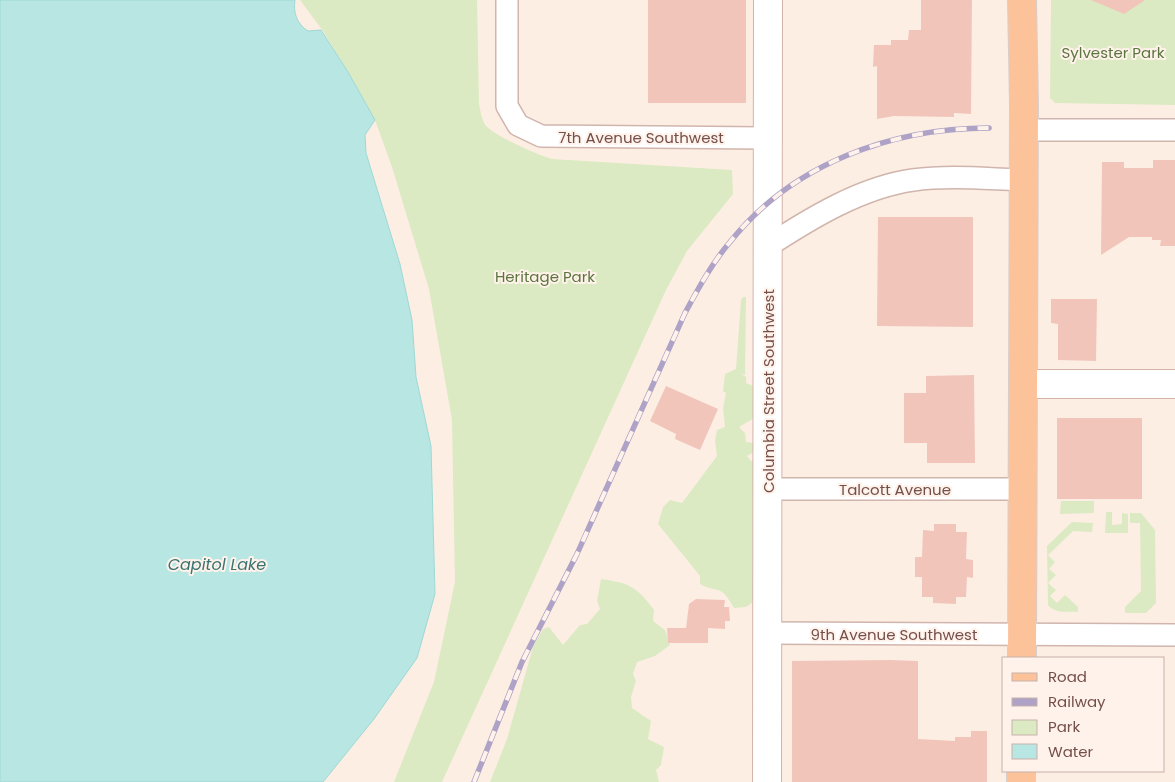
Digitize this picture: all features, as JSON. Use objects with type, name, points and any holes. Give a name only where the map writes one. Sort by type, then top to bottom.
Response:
[{"type":"main road","points":[[1022,0],[1024,130],[1022,646]]},
{"type":"street","name":"7th Avenue Southwest","points":[[507,0],[507,106],[518,125],[541,136],[768,138]]},
{"type":"street","name":"Columbia Street Southwest","points":[[768,0],[766,633],[768,782]]},
{"type":"street","points":[[1024,130],[1175,130]]},
{"type":"street","points":[[768,246],[824,214],[891,184],[934,178],[1024,180]]},
{"type":"street","points":[[1023,384],[1175,384]]},
{"type":"street","name":"Talcott Avenue","points":[[767,489],[1024,489]]},
{"type":"street","name":"9th Avenue Southwest","points":[[766,633],[1022,646],[1175,635]]},
{"type":"green space","name":"Heritage Park","points":[[300,0],[477,0],[479,104],[486,126],[498,135],[537,154],[552,159],[732,170],[733,194],[687,251],[666,290],[442,782],[394,782],[434,682],[455,582],[452,420],[429,289],[392,167],[375,120],[323,31]]},
{"type":"green space","name":"Sylvester Park","points":[[1051,0],[1175,0],[1175,105],[1055,103],[1050,98]]},
{"type":"green space","points":[[743,297],[746,297],[745,375],[740,373],[746,377],[746,383],[756,387],[756,417],[739,427],[745,433],[746,442],[755,443],[754,452],[747,456],[751,461],[765,465],[759,598],[746,607],[734,608],[722,592],[700,584],[700,576],[658,524],[663,507],[670,500],[682,503],[717,456],[715,440],[717,430],[725,427],[723,408],[726,393],[723,391],[725,374],[736,369],[741,300]]},
{"type":"green space","points":[[1061,501],[1094,501],[1094,513],[1060,514]]},
{"type":"green space","points":[[1106,512],[1112,512],[1112,525],[1122,524],[1122,513],[1128,514],[1128,533],[1105,533]]},
{"type":"green space","points":[[1130,513],[1141,513],[1155,530],[1156,603],[1146,613],[1125,613],[1125,607],[1141,591],[1140,523],[1130,523]]},
{"type":"green space","points":[[1072,522],[1093,523],[1092,532],[1073,531],[1048,555],[1055,562],[1049,569],[1056,575],[1048,583],[1056,590],[1050,596],[1057,603],[1065,595],[1078,607],[1078,612],[1066,612],[1054,610],[1048,605],[1047,546]]},
{"type":"green space","points":[[601,579],[619,582],[632,587],[643,596],[654,610],[653,621],[665,630],[670,645],[655,656],[637,662],[633,674],[636,681],[631,697],[632,708],[651,721],[648,739],[664,747],[661,765],[656,770],[659,782],[490,782],[507,739],[533,647],[543,629],[549,627],[563,645],[580,625],[587,624],[600,609],[597,601]]},
{"type":"water","name":"Capitol Lake","points":[[0,0],[295,0],[295,14],[299,22],[308,31],[321,30],[348,72],[375,120],[365,135],[366,153],[400,264],[412,320],[416,377],[431,446],[435,594],[417,658],[374,719],[323,782],[0,782]]},
{"type":"building","points":[[648,0],[746,0],[746,103],[648,103]]},
{"type":"building","points":[[921,0],[972,0],[971,114],[954,113],[954,117],[894,116],[877,119],[877,66],[873,67],[874,45],[891,45],[891,40],[908,40],[909,30],[921,30]]},
{"type":"building","points":[[1091,0],[1145,0],[1124,14]]},
{"type":"building","points":[[1153,160],[1175,160],[1175,246],[1160,246],[1161,240],[1152,240],[1152,237],[1129,237],[1101,255],[1102,162],[1124,162],[1124,168],[1153,168]]},
{"type":"building","points":[[878,217],[973,217],[973,327],[877,326]]},
{"type":"building","points":[[1051,299],[1097,299],[1096,361],[1058,360],[1058,324],[1051,323]]},
{"type":"building","points":[[974,375],[975,463],[927,463],[927,443],[904,443],[904,393],[926,393],[926,376]]},
{"type":"building","points":[[666,386],[718,409],[700,450],[675,439],[676,434],[650,421]]},
{"type":"building","points":[[1057,418],[1142,418],[1142,499],[1057,499]]},
{"type":"building","points":[[934,524],[956,524],[956,532],[967,532],[966,559],[973,560],[973,578],[967,577],[966,597],[956,597],[956,604],[933,603],[933,597],[922,597],[922,577],[915,577],[915,557],[922,557],[923,530],[934,531]]},
{"type":"building","points":[[696,599],[725,600],[724,607],[729,607],[730,621],[725,621],[725,629],[708,628],[708,643],[668,643],[667,628],[686,628],[689,604]]},
{"type":"building","points":[[792,661],[918,661],[918,739],[955,741],[955,737],[971,737],[971,731],[987,731],[987,782],[792,782]]},
{"type":"railway","points":[[474,782],[522,662],[577,554],[685,313],[723,250],[755,215],[783,191],[813,172],[846,156],[880,144],[916,135],[952,130],[989,128]]}]
